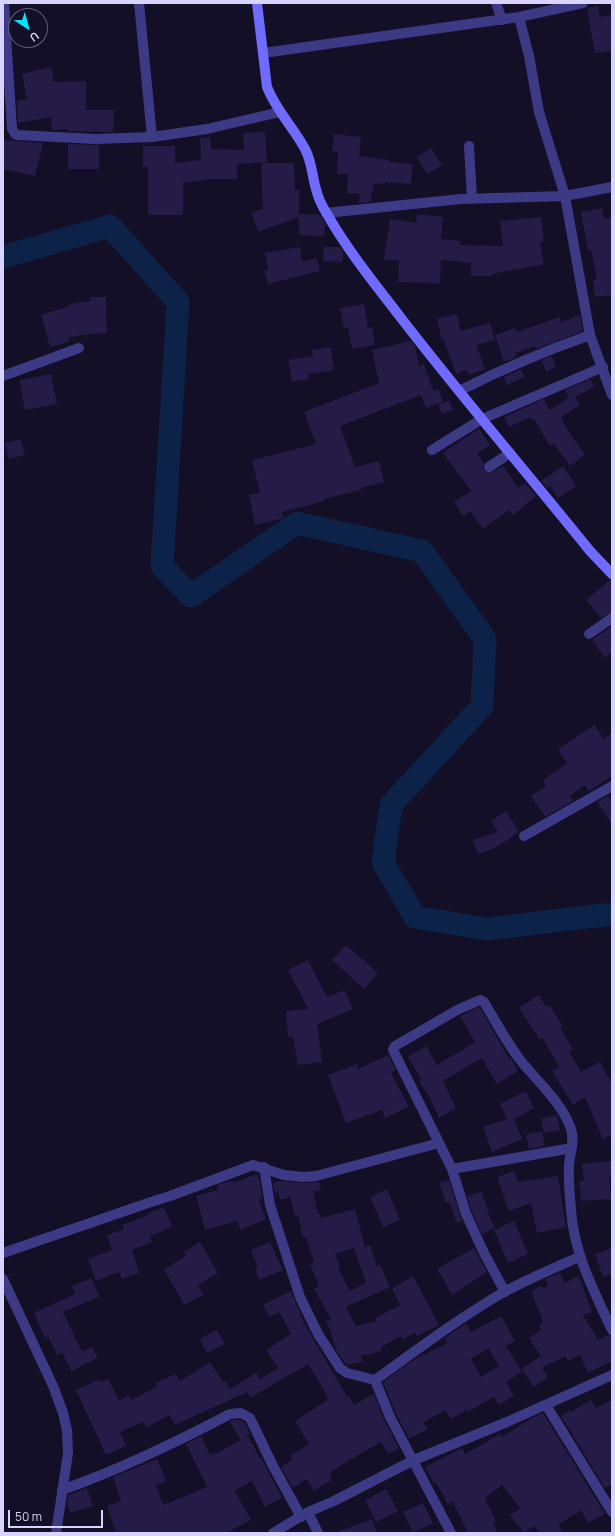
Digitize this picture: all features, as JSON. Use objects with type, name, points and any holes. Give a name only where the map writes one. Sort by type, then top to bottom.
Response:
[{"type":"street","points":[[4,3],[12,129],[14,134],[21,136],[95,139],[152,137],[207,129],[280,112]]},
{"type":"street","points":[[139,3],[152,137]]},
{"type":"street","points":[[257,3],[267,87],[272,100],[306,150],[311,165],[315,188],[326,213],[340,237],[437,365],[590,551],[612,574]]},
{"type":"street","points":[[496,3],[502,20]]},
{"type":"street","points":[[263,53],[502,20],[583,3]]},
{"type":"street","points":[[519,17],[529,56],[539,112],[565,196],[590,335],[612,395]]},
{"type":"street","points":[[469,146],[472,199]]},
{"type":"street","points":[[326,213],[472,199],[565,196],[612,187]]},
{"type":"street","points":[[459,392],[496,372],[590,335]]},
{"type":"street","points":[[3,376],[79,348]]},
{"type":"street","points":[[432,450],[482,419],[602,367]]},
{"type":"street","points":[[489,467],[510,453]]},
{"type":"street","points":[[589,634],[612,618]]},
{"type":"street","points":[[524,836],[612,786]]},
{"type":"street","points":[[505,1292],[484,1253],[466,1214],[452,1169],[392,1050],[395,1046],[475,1000],[484,1002],[520,1059],[559,1106],[568,1121],[572,1132],[572,1148],[569,1165],[571,1212],[579,1258],[612,1330]]},
{"type":"street","points":[[3,1253],[148,1202],[170,1196],[253,1165],[264,1167],[284,1175],[303,1177],[316,1176],[439,1143]]},
{"type":"street","points":[[452,1169],[572,1148]]},
{"type":"street","points":[[264,1167],[270,1205],[300,1296],[318,1334],[340,1368],[347,1373],[374,1380],[460,1320],[505,1292],[544,1272],[579,1258]]},
{"type":"street","points":[[3,1279],[47,1374],[63,1413],[68,1430],[68,1453],[56,1533]]},
{"type":"street","points":[[273,1533],[305,1514],[332,1502],[414,1460],[507,1422],[612,1375]]},
{"type":"street","points":[[374,1380],[390,1417],[414,1460],[451,1533]]},
{"type":"street","points":[[546,1405],[612,1512]]},
{"type":"street","points":[[62,1490],[97,1478],[164,1449],[230,1414],[241,1413],[250,1418],[272,1464],[318,1533]]},
{"type":"building","points":[[598,6],[600,17],[612,15],[612,51],[595,53],[587,8]]},
{"type":"building","points":[[51,67],[54,82],[86,81],[86,110],[114,110],[113,132],[68,131],[68,129],[52,130],[51,117],[18,123],[17,101],[27,99],[22,74]]},
{"type":"building","points":[[265,132],[267,162],[237,164],[237,179],[212,179],[183,183],[183,215],[148,215],[148,167],[143,167],[143,146],[175,146],[175,163],[201,160],[200,138],[210,137],[211,149],[244,150],[243,133]]},
{"type":"building","points":[[334,134],[361,137],[359,156],[389,160],[388,162],[413,164],[411,184],[385,182],[385,184],[374,183],[370,202],[358,203],[360,194],[347,193],[348,174],[337,174],[338,151],[332,151]]},
{"type":"building","points":[[3,140],[43,143],[35,176],[3,169]]},
{"type":"building","points":[[68,144],[99,145],[99,169],[68,169]]},
{"type":"building","points":[[431,148],[442,165],[427,174],[417,157]]},
{"type":"building","points":[[261,163],[294,163],[295,190],[299,190],[299,217],[258,232],[252,213],[263,209]]},
{"type":"building","points":[[602,208],[604,219],[612,217],[612,295],[595,297],[593,280],[597,279],[591,249],[588,250],[581,212]]},
{"type":"building","points":[[299,214],[320,215],[325,223],[324,236],[299,235]]},
{"type":"building","points":[[417,214],[443,217],[441,239],[460,241],[460,245],[503,246],[500,221],[541,217],[544,241],[540,242],[544,264],[492,274],[492,276],[471,276],[471,263],[441,260],[440,283],[398,282],[399,261],[384,259],[390,219],[416,223]]},
{"type":"building","points":[[300,247],[302,262],[317,258],[320,271],[268,284],[264,271],[268,270],[265,253]]},
{"type":"building","points":[[324,247],[340,247],[343,252],[343,262],[323,261]]},
{"type":"building","points":[[90,297],[106,297],[107,333],[69,337],[70,341],[50,347],[41,315],[70,306],[69,304],[90,301]]},
{"type":"building","points":[[364,304],[368,328],[372,327],[375,345],[352,349],[348,328],[344,328],[340,308]]},
{"type":"building","points":[[457,314],[461,331],[490,323],[495,340],[476,345],[485,369],[468,375],[467,370],[456,374],[444,340],[442,340],[437,319]]},
{"type":"building","points":[[580,315],[583,331],[536,349],[535,346],[515,353],[516,357],[504,362],[495,335],[515,328],[517,332],[560,317],[561,322]]},
{"type":"building","points":[[411,341],[415,347],[419,366],[424,364],[433,391],[438,389],[443,402],[426,408],[421,395],[340,426],[355,467],[379,461],[384,482],[361,488],[361,490],[324,499],[325,501],[282,512],[284,518],[255,525],[249,495],[260,493],[252,460],[316,444],[304,412],[379,383],[372,350]]},
{"type":"building","points":[[331,347],[334,370],[309,374],[309,379],[292,382],[288,360],[313,356],[312,350]]},
{"type":"building","points":[[552,356],[556,367],[546,372],[542,360]]},
{"type":"building","points":[[521,369],[525,377],[507,385],[504,377]]},
{"type":"building","points":[[51,374],[57,404],[25,410],[19,380]]},
{"type":"building","points":[[590,379],[594,387],[575,397],[580,405],[561,418],[585,455],[570,466],[554,444],[550,446],[534,419],[532,420],[530,417],[509,427],[504,417],[544,399],[550,410],[569,398],[565,390]]},
{"type":"building","points":[[449,400],[453,410],[442,414],[438,405]]},
{"type":"building","points":[[479,429],[490,445],[477,453],[484,463],[484,471],[490,473],[503,466],[518,488],[525,483],[536,496],[513,515],[509,510],[483,529],[470,511],[463,516],[454,502],[471,491],[443,453]]},
{"type":"building","points":[[21,439],[25,455],[9,459],[5,443]]},
{"type":"building","points":[[563,466],[576,486],[558,498],[550,486],[547,488],[541,481]]},
{"type":"building","points":[[610,580],[612,580],[612,612],[601,618],[586,600]]},
{"type":"building","points":[[612,626],[612,652],[605,658],[592,640]]},
{"type":"building","points":[[594,725],[604,739],[612,733],[612,776],[589,791],[585,785],[570,796],[573,801],[545,817],[531,796],[546,786],[543,780],[567,763],[558,749]]},
{"type":"building","points":[[608,796],[612,802],[612,824],[597,802]]},
{"type":"building","points":[[506,811],[519,832],[495,848],[478,854],[473,840],[498,832],[491,821]]},
{"type":"building","points":[[346,945],[378,973],[364,989],[332,960]]},
{"type":"building","points":[[308,960],[327,997],[345,990],[353,1009],[317,1024],[322,1062],[298,1065],[293,1037],[288,1037],[286,1011],[308,1009],[288,970]]},
{"type":"building","points":[[539,995],[546,1007],[549,1005],[562,1025],[560,1027],[573,1050],[569,1052],[581,1072],[600,1062],[612,1084],[612,1135],[603,1139],[585,1097],[573,1105],[552,1071],[559,1067],[543,1038],[540,1040],[519,1008]]},
{"type":"building","points":[[480,1007],[509,1059],[511,1058],[518,1071],[497,1084],[482,1058],[443,1081],[456,1108],[439,1118],[429,1096],[419,1081],[421,1079],[408,1057],[426,1046],[437,1065],[475,1042],[460,1016]]},
{"type":"building","points":[[388,1055],[396,1070],[391,1073],[409,1107],[385,1118],[382,1110],[346,1123],[328,1075],[357,1064],[358,1069]]},
{"type":"building","points":[[526,1091],[534,1108],[514,1119],[522,1139],[492,1152],[483,1127],[507,1119],[500,1104]]},
{"type":"building","points":[[557,1115],[560,1130],[544,1133],[541,1119]]},
{"type":"building","points":[[542,1131],[545,1146],[529,1149],[526,1135]]},
{"type":"building","points":[[612,1161],[612,1177],[609,1177],[611,1199],[581,1201],[579,1181],[584,1181],[582,1164]]},
{"type":"building","points":[[514,1171],[518,1182],[558,1176],[566,1227],[537,1233],[531,1203],[509,1211],[497,1177]]},
{"type":"building","points":[[257,1174],[262,1198],[259,1200],[266,1219],[241,1230],[237,1221],[205,1230],[196,1196],[218,1190],[217,1185],[233,1181],[233,1183]]},
{"type":"building","points":[[449,1180],[462,1221],[457,1223],[449,1202],[446,1203],[439,1183]]},
{"type":"building","points":[[281,1181],[302,1183],[319,1182],[321,1190],[313,1191],[318,1214],[320,1214],[321,1218],[355,1209],[365,1247],[370,1245],[377,1266],[380,1265],[390,1287],[346,1307],[356,1326],[376,1321],[375,1318],[400,1305],[392,1288],[413,1276],[439,1325],[417,1336],[415,1333],[403,1339],[401,1336],[381,1347],[382,1351],[361,1356],[363,1361],[348,1365],[345,1363],[336,1350],[326,1321],[331,1319],[314,1289],[319,1286],[310,1264],[314,1262],[306,1237],[303,1238],[298,1216],[295,1217],[290,1197],[280,1200],[278,1192],[275,1194],[273,1183]],"holes":[[[354,1248],[366,1283],[350,1291],[338,1268],[340,1267],[335,1254]]]},
{"type":"building","points":[[387,1189],[400,1220],[383,1227],[370,1197]]},
{"type":"building","points":[[482,1192],[490,1218],[495,1228],[482,1234],[472,1212],[467,1196]]},
{"type":"building","points":[[164,1207],[172,1227],[150,1236],[152,1242],[132,1250],[139,1273],[122,1279],[119,1272],[96,1281],[88,1259],[112,1250],[107,1235],[124,1229],[122,1225]]},
{"type":"building","points":[[514,1221],[528,1254],[508,1263],[494,1230]]},
{"type":"building","points":[[200,1242],[218,1273],[198,1285],[203,1295],[184,1305],[164,1269],[186,1256],[184,1252]]},
{"type":"building","points":[[270,1242],[283,1270],[259,1280],[255,1269],[258,1268],[251,1250]]},
{"type":"building","points":[[474,1248],[487,1272],[452,1295],[437,1269]]},
{"type":"building","points":[[612,1248],[612,1274],[603,1277],[595,1254]]},
{"type":"building","points":[[560,1273],[564,1283],[579,1276],[592,1312],[583,1315],[598,1340],[608,1335],[612,1336],[612,1361],[588,1373],[580,1355],[568,1361],[565,1356],[542,1368],[548,1377],[534,1387],[522,1369],[541,1356],[529,1338],[541,1330],[539,1325],[543,1322],[531,1291],[542,1286],[543,1288],[548,1286],[546,1279]]},
{"type":"building","points":[[92,1278],[99,1297],[63,1312],[82,1352],[92,1347],[98,1358],[71,1371],[62,1352],[57,1355],[48,1336],[45,1338],[34,1313],[75,1294],[72,1286]]},
{"type":"building","points":[[291,1291],[304,1323],[347,1397],[349,1396],[354,1405],[374,1394],[384,1420],[399,1448],[388,1454],[381,1442],[329,1474],[332,1480],[314,1491],[306,1479],[293,1488],[281,1467],[293,1459],[290,1456],[309,1444],[295,1421],[328,1400],[326,1397],[328,1397],[308,1364],[250,1398],[247,1392],[175,1425],[170,1415],[146,1427],[143,1422],[120,1432],[126,1446],[106,1455],[76,1390],[100,1379],[101,1382],[108,1379],[119,1400],[129,1396],[131,1400],[157,1387],[155,1383],[176,1374],[180,1381],[210,1362],[223,1382],[226,1381],[230,1389],[256,1373],[260,1379],[278,1368],[266,1350],[291,1334],[279,1312],[269,1317],[263,1305]]},
{"type":"building","points":[[501,1316],[515,1341],[506,1346],[522,1372],[506,1382],[514,1396],[499,1405],[494,1397],[451,1419],[445,1410],[424,1422],[428,1429],[409,1439],[396,1414],[383,1382],[415,1359],[447,1343],[445,1338],[462,1326],[467,1324],[471,1332]],"holes":[[[489,1349],[499,1366],[481,1377],[471,1358]]]},
{"type":"building","points":[[217,1330],[225,1344],[207,1353],[200,1339]]},
{"type":"building","points":[[591,1400],[596,1408],[612,1400],[612,1484],[605,1488],[561,1416]]},
{"type":"building","points":[[543,1413],[605,1514],[588,1523],[581,1510],[558,1525],[564,1533],[540,1533],[534,1526],[524,1533],[510,1515],[520,1508],[502,1485],[485,1498],[496,1522],[493,1524],[498,1533],[468,1533],[453,1502],[448,1504],[436,1483],[434,1484],[425,1467],[462,1448],[465,1454],[500,1434],[502,1437],[530,1419]]},
{"type":"building","points":[[232,1420],[240,1420],[245,1423],[250,1434],[240,1440],[230,1422]]},
{"type":"building","points":[[201,1436],[210,1455],[216,1452],[217,1453],[248,1436],[282,1498],[265,1507],[252,1481],[235,1491],[251,1520],[226,1533],[116,1533],[107,1506],[121,1501],[113,1477],[157,1459],[166,1481],[156,1485],[163,1505],[207,1487],[186,1444]]},
{"type":"building","points":[[87,1488],[93,1506],[70,1513],[67,1503],[68,1495]]},
{"type":"building","points":[[386,1489],[398,1511],[376,1522],[365,1500]]},
{"type":"building","points":[[423,1503],[433,1523],[413,1533],[403,1512]]},
{"type":"building","points":[[372,1519],[377,1533],[337,1533],[337,1532]]},
{"type":"waterway","points":[[3,257],[110,226],[178,302],[162,566],[191,596],[297,523],[422,551],[485,639],[482,706],[391,805],[383,862],[415,917],[487,929],[612,914]]}]
